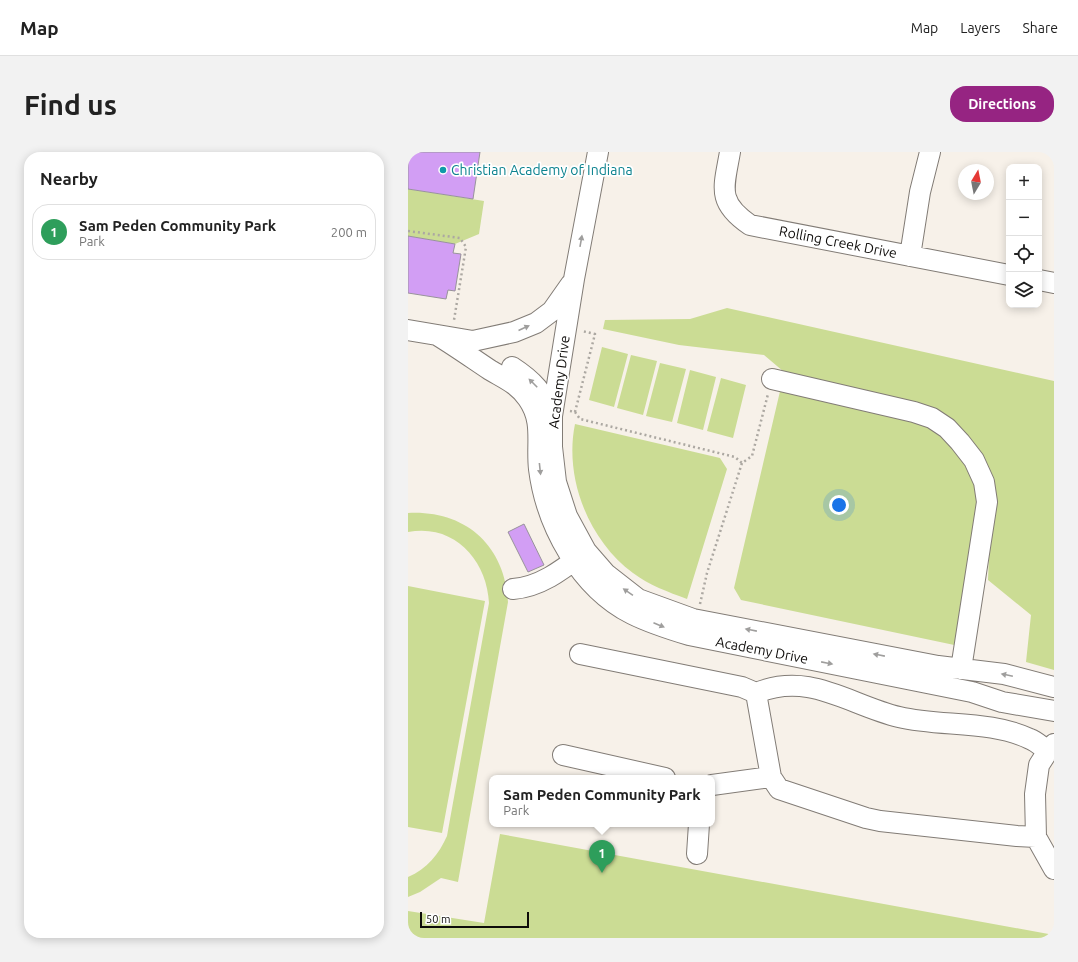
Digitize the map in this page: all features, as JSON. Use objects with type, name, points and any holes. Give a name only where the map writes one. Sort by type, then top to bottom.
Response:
[{"type":"street","name":"Academy Drive","points":[[598,152],[574,279],[553,412],[552,447],[556,482],[580,556],[595,586],[631,614],[666,628],[689,635],[972,692],[1002,702],[1048,711]]},
{"type":"street","name":"Rolling Creek Drive","points":[[730,152],[724,184],[725,197],[730,208],[738,217],[750,225],[1006,274]]},
{"type":"street","points":[[910,256],[920,192],[930,152]]},
{"type":"street","name":"Academy Drive","points":[[408,330],[473,341],[497,337],[514,332],[536,323],[552,311],[574,279]]},
{"type":"street","points":[[1042,281],[1054,283]]},
{"type":"street","name":"Academy Drive","points":[[437,335],[519,387],[538,416],[539,468],[544,495],[555,528],[580,556],[638,599],[696,620],[968,670],[1004,674],[1050,686]]},
{"type":"street","points":[[497,337],[492,342],[490,349],[491,354],[496,359],[527,377],[548,403],[553,412]]},
{"type":"street","points":[[472,357],[496,359]]},
{"type":"street","points":[[772,379],[914,412],[932,418],[947,428],[974,460],[984,482],[987,502],[968,670],[972,692]]},
{"type":"street","points":[[513,589],[527,588],[541,582],[580,556]]},
{"type":"street","points":[[580,654],[742,687],[756,694],[775,686],[824,689],[898,717],[1008,731],[1051,747],[1039,765],[1035,794],[1036,836],[1054,869]]},
{"type":"street","points":[[756,694],[771,777],[779,789],[866,818],[994,834],[1036,836]]},
{"type":"street","points":[[563,755],[652,775]]},
{"type":"street","points":[[715,785],[771,777]]},
{"type":"street","points":[[697,854],[699,827]]},
{"type":"path","points":[[408,231],[460,238],[466,247],[453,324]]},
{"type":"path","points":[[576,329],[595,334],[575,412],[580,419],[735,457],[742,463]]},
{"type":"path","points":[[696,620],[707,573],[742,463],[752,456],[772,379]]},
{"type":"path","points":[[553,412],[575,412]]},
{"type":"green space","points":[[408,189],[484,201],[479,234],[455,244],[408,236]]},
{"type":"green space","points":[[727,308],[1054,381],[1054,670],[1026,662],[1031,615],[988,580],[992,478],[972,440],[946,420],[790,377],[764,355],[679,345],[603,329],[605,320],[690,319]]},
{"type":"green space","points":[[602,347],[628,354],[614,407],[589,400]]},
{"type":"green space","points":[[631,355],[657,361],[643,415],[617,408]]},
{"type":"green space","points":[[660,363],[686,369],[672,422],[646,416]]},
{"type":"green space","points":[[690,370],[716,377],[703,430],[677,423]]},
{"type":"green space","points":[[721,378],[746,385],[733,438],[707,431]]},
{"type":"green space","points":[[781,387],[924,420],[959,450],[981,489],[959,646],[741,600],[734,588]]},
{"type":"green space","points":[[575,424],[720,458],[727,469],[687,599],[659,588],[633,573],[617,559],[603,543],[583,506],[577,486],[573,465],[572,444]]},
{"type":"green space","points":[[408,513],[429,514],[447,518],[464,525],[478,535],[490,548],[499,564],[505,582],[508,602],[458,882],[441,878],[420,892],[408,897],[408,877],[421,870],[432,860],[447,836],[489,603],[487,587],[482,572],[475,559],[465,548],[453,539],[440,533],[425,531],[408,532]]},
{"type":"green space","points":[[408,586],[485,601],[442,833],[408,827]]},
{"type":"green space","points":[[500,834],[1054,935],[1054,938],[408,938],[408,911],[484,923]]},
{"type":"building","name":"Christian Academy of Indiana","points":[[408,152],[480,152],[473,199],[408,189]]},
{"type":"building","points":[[408,236],[455,244],[453,253],[461,254],[455,291],[448,290],[446,299],[408,293]]},
{"type":"building","points":[[524,524],[544,565],[528,572],[508,532]]},
{"type":"place","name":"Christian Academy of Indiana","points":[[443,170]]},
{"type":"place","name":"Sam Peden Community Park","points":[[602,873]]}]
